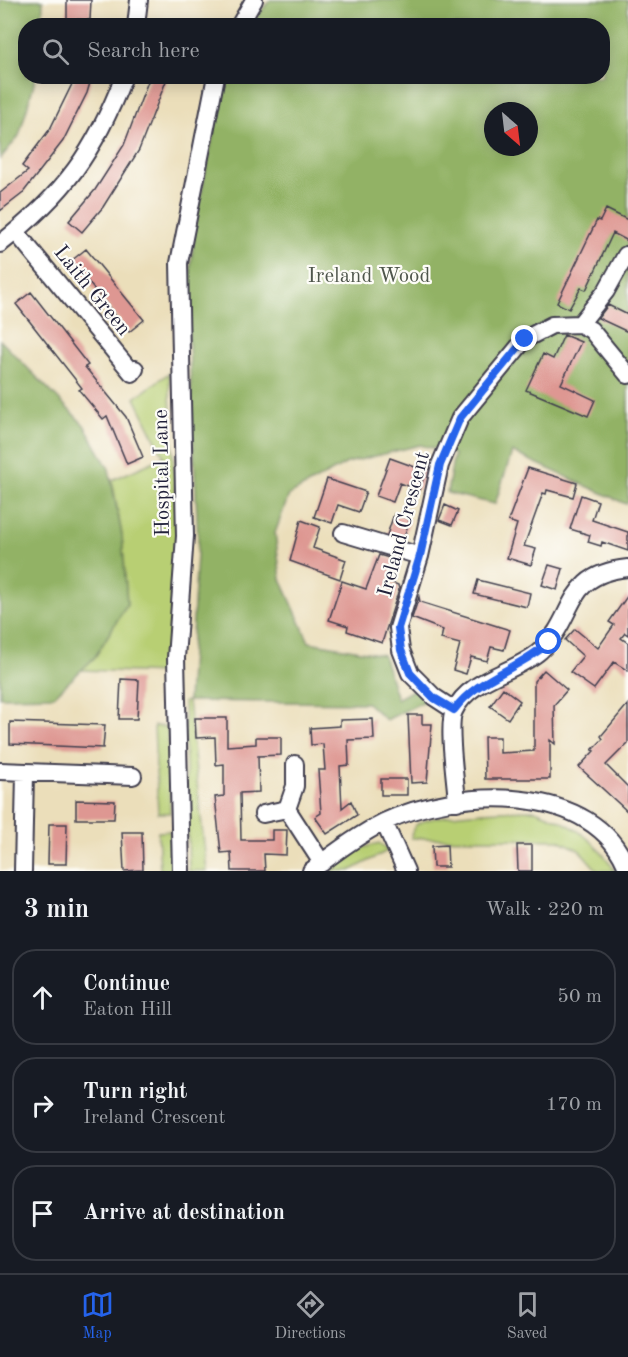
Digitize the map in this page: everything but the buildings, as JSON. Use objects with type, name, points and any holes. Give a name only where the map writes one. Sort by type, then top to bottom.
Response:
[{"type":"street","points":[[137,18],[139,0]]},
{"type":"street","points":[[244,18],[254,0]]},
{"type":"street","points":[[0,244],[16,232],[65,184],[93,147],[121,84]]},
{"type":"street","name":"Hospital Lane","points":[[181,871],[176,658],[185,536],[179,263],[214,84]]},
{"type":"street","name":"Laith Green","points":[[16,232],[132,373],[135,369]]},
{"type":"street","points":[[626,255],[606,291],[580,324],[600,338],[628,375]]},
{"type":"street","name":"Ireland Crescent","points":[[454,710],[422,687],[410,673],[401,650],[398,628],[420,556],[440,465],[460,418],[525,339],[552,324],[580,324]]},
{"type":"street","points":[[343,533],[420,556]]},
{"type":"street","points":[[457,802],[452,720],[454,710],[468,693],[537,654],[549,642],[573,599],[589,580],[612,570],[628,568]]},
{"type":"street","points":[[295,764],[295,786],[287,809],[317,867],[384,822],[417,811],[457,802],[517,799],[554,804],[576,813],[600,832],[626,861]]},
{"type":"street","points":[[0,771],[133,776]]},
{"type":"street","points":[[23,871],[25,773]]},
{"type":"street","points":[[263,814],[287,809]]},
{"type":"street","points":[[384,822],[406,871]]},
{"type":"green space","points":[[0,0],[43,0],[42,18],[18,18],[18,84],[34,84],[19,136],[0,159]]},
{"type":"green space","name":"Ireland Wood","points":[[270,0],[628,0],[628,502],[626,504],[512,452],[495,504],[447,493],[454,454],[420,445],[347,463],[289,495],[275,533],[281,579],[309,642],[383,655],[397,699],[418,687],[425,701],[386,720],[367,703],[188,701],[198,539],[187,301],[196,220],[224,84],[610,84],[610,18],[256,18]]},
{"type":"green space","points":[[0,340],[84,425],[109,469],[122,535],[127,604],[95,657],[54,696],[0,697]]},
{"type":"green space","points":[[169,373],[177,536],[166,673],[81,670],[95,657],[127,604],[122,535],[112,480],[164,457],[135,398]]},
{"type":"green space","points":[[188,701],[207,871],[189,871],[184,702]]},
{"type":"green space","points":[[154,726],[168,727],[170,813],[158,813]]},
{"type":"green space","points":[[535,810],[560,820],[581,833],[599,849],[615,871],[598,871],[579,850],[559,840],[411,838],[416,825],[437,818],[472,813]]},
{"type":"green space","points":[[170,831],[172,870],[160,870],[158,832]]},
{"type":"green space","points":[[379,843],[389,850],[350,871],[330,871],[359,849]]},
{"type":"route","points":[[525,339],[460,418],[440,465],[420,556],[398,628],[401,650],[410,673],[434,698],[454,710],[468,693],[537,654],[549,642]]}]
